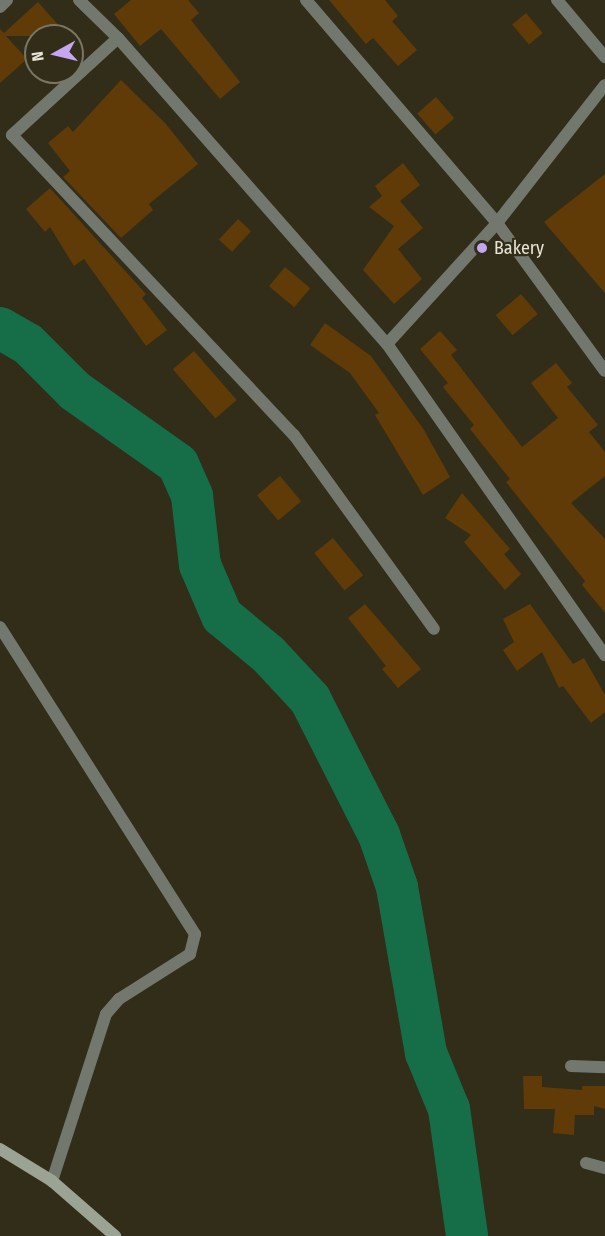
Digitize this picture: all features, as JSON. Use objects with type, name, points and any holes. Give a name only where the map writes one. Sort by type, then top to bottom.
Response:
[{"type":"street","points":[[0,7],[8,0]]},
{"type":"street","points":[[79,0],[118,38],[387,344],[605,655]]},
{"type":"street","points":[[306,0],[497,223],[605,371]]},
{"type":"street","points":[[557,0],[605,57]]},
{"type":"street","points":[[118,38],[12,135],[294,435],[434,629]]},
{"type":"street","points":[[387,344],[497,223],[605,85]]},
{"type":"street","points":[[0,627],[195,934],[190,954],[119,999],[106,1014],[52,1181]]},
{"type":"street","points":[[571,1066],[605,1067]]},
{"type":"street","points":[[0,1149],[52,1181],[115,1236]]},
{"type":"street","points":[[586,1163],[605,1168]]},
{"type":"building","points":[[131,0],[188,0],[199,13],[191,20],[240,82],[220,99],[161,29],[140,46],[114,14]]},
{"type":"building","points":[[329,0],[385,0],[398,16],[392,21],[417,50],[398,66],[373,38],[366,44]]},
{"type":"building","points":[[38,2],[57,24],[24,24],[24,36],[6,36],[24,56],[24,62],[0,83],[0,29],[4,33]]},
{"type":"building","points":[[526,13],[543,33],[529,44],[512,25]]},
{"type":"building","points":[[121,80],[165,123],[198,164],[149,204],[153,210],[121,238],[63,177],[70,171],[48,143],[68,126],[73,132]]},
{"type":"building","points":[[436,97],[454,118],[436,135],[417,113]]},
{"type":"building","points":[[403,163],[420,185],[400,201],[423,228],[398,249],[422,279],[394,304],[363,270],[394,226],[369,207],[382,196],[375,186]]},
{"type":"building","points":[[605,174],[605,293],[544,222]]},
{"type":"building","points":[[50,188],[146,294],[142,298],[167,330],[146,346],[84,259],[74,266],[50,227],[45,232],[26,209]]},
{"type":"building","points":[[238,219],[251,231],[232,252],[219,239]]},
{"type":"building","points":[[285,267],[310,288],[294,307],[269,286]]},
{"type":"building","points":[[521,294],[538,314],[512,335],[496,315]]},
{"type":"building","points":[[325,323],[371,356],[424,430],[450,477],[423,495],[375,415],[379,413],[350,373],[310,345]]},
{"type":"building","points":[[440,331],[457,350],[451,355],[522,447],[558,418],[531,383],[556,363],[572,383],[567,387],[598,425],[589,432],[605,452],[605,476],[571,503],[605,539],[605,613],[582,585],[585,581],[506,482],[510,479],[470,429],[474,425],[443,387],[448,383],[420,349]]},
{"type":"building","points":[[194,351],[237,400],[216,418],[173,369]]},
{"type":"building","points":[[280,476],[301,501],[278,521],[257,495]]},
{"type":"building","points":[[462,493],[510,549],[504,554],[521,574],[505,590],[464,542],[471,535],[445,518]]},
{"type":"building","points":[[333,538],[363,575],[345,590],[314,553]]},
{"type":"building","points":[[365,604],[421,669],[398,688],[382,669],[386,666],[348,618]]},
{"type":"building","points":[[530,604],[573,664],[584,658],[605,695],[605,712],[591,723],[563,686],[559,688],[542,652],[517,671],[503,650],[514,642],[503,619]]},
{"type":"building","points":[[523,1076],[542,1076],[542,1087],[582,1090],[582,1086],[605,1086],[605,1109],[594,1106],[594,1115],[575,1115],[574,1135],[553,1133],[555,1109],[524,1109]]},
{"type":"waterway","points":[[0,328],[28,344],[75,391],[178,464],[192,496],[200,565],[222,616],[268,654],[310,699],[379,835],[397,887],[426,1053],[449,1109],[467,1236]]},
{"type":"place","name":"Bakery","points":[[482,248]]}]
